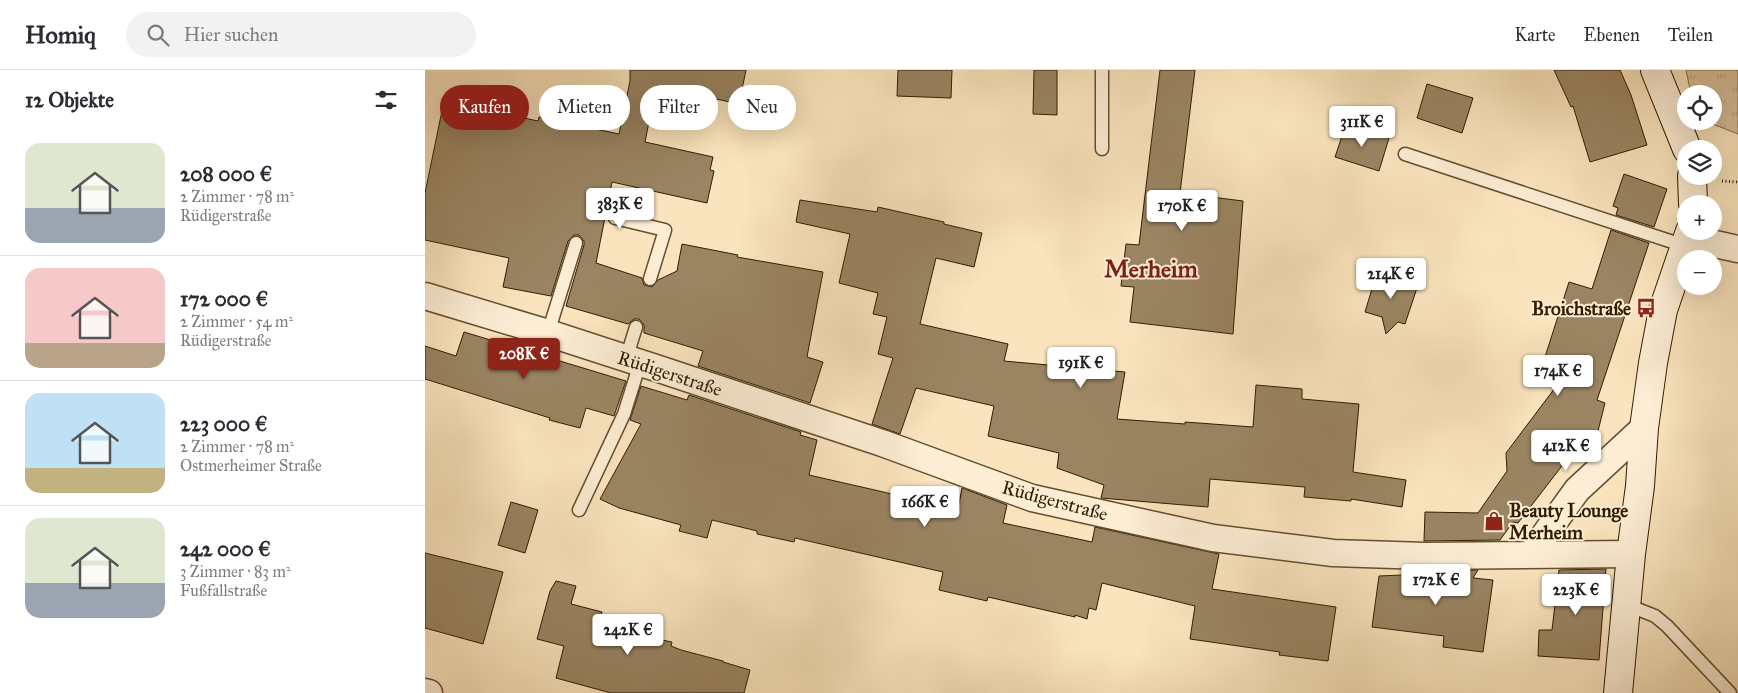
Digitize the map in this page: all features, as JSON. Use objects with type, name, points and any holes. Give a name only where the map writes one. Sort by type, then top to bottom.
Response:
[{"type":"street","points":[[1655,70],[1683,140]]},
{"type":"street","points":[[1618,693],[1631,554],[1640,486],[1644,428],[1653,363],[1663,310],[1687,240]]},
{"type":"street","points":[[1697,240],[1738,249]]},
{"type":"street","name":"Rüdigerstraße","points":[[425,296],[548,333],[882,443],[1032,498],[1213,538],[1333,552],[1425,556],[1631,554]]},
{"type":"street","points":[[1531,554],[1577,490],[1644,428]]},
{"type":"street","points":[[425,692],[429,693]]},
{"type":"lane","points":[[1102,70],[1102,149]]},
{"type":"lane","points":[[1405,154],[1677,235]]},
{"type":"lane","points":[[615,218],[665,230],[650,280]]},
{"type":"lane","points":[[548,333],[576,243]]},
{"type":"lane","points":[[579,510],[624,414],[633,361],[636,327]]},
{"type":"lane","points":[[1627,605],[1655,616],[1667,626],[1730,693]]},
{"type":"green space","points":[[1686,70],[1738,70],[1738,134],[1722,128],[1722,85],[1689,85]]},
{"type":"building","points":[[630,70],[746,70],[743,85],[728,85],[728,102],[718,99],[718,85],[640,85],[640,130],[647,130],[645,142],[713,157],[710,170],[714,171],[707,203],[612,182],[596,263],[642,278],[644,285],[652,287],[658,280],[677,271],[682,244],[738,255],[737,257],[823,272],[807,357],[823,362],[810,403],[698,366],[703,351],[644,333],[644,325],[639,319],[634,319],[628,324],[566,306],[584,245],[584,241],[579,235],[574,235],[568,241],[551,296],[503,287],[509,258],[425,240],[425,193],[440,120],[440,130],[529,130],[529,119],[538,121],[539,117],[539,130],[600,130],[619,134],[620,130],[630,130]]},
{"type":"building","points":[[898,70],[952,70],[951,98],[897,96]]},
{"type":"building","points":[[1034,70],[1057,70],[1057,115],[1033,114]]},
{"type":"building","points":[[1160,70],[1195,70],[1180,193],[1243,201],[1233,334],[1130,322],[1134,287],[1121,286],[1126,244],[1139,245]]},
{"type":"building","points":[[1554,70],[1620,70],[1631,95],[1647,145],[1590,162],[1573,106],[1571,107]]},
{"type":"building","points":[[1427,84],[1473,98],[1462,133],[1417,118]]},
{"type":"building","points":[[1346,124],[1389,138],[1379,171],[1335,157]]},
{"type":"building","points":[[1624,174],[1667,189],[1654,227],[1616,215],[1618,208],[1613,206]]},
{"type":"building","points":[[800,200],[877,212],[878,207],[982,233],[974,267],[936,258],[920,324],[1008,344],[1004,361],[1125,372],[1117,419],[1253,427],[1256,385],[1302,389],[1302,399],[1359,404],[1353,472],[1406,480],[1402,507],[1351,499],[1351,501],[1304,497],[1305,487],[1210,479],[1208,507],[1101,498],[1104,485],[1057,468],[1059,453],[988,436],[994,406],[916,388],[900,434],[872,424],[893,358],[878,354],[887,317],[873,314],[878,293],[839,283],[850,234],[796,222]]},
{"type":"building","points":[[1611,230],[1649,243],[1597,400],[1605,403],[1598,431],[1585,436],[1518,523],[1513,522],[1500,540],[1424,541],[1425,512],[1478,513],[1507,471],[1506,453],[1570,368],[1544,360],[1569,282],[1592,289]]},
{"type":"building","points":[[1377,272],[1418,285],[1405,324],[1398,322],[1386,334],[1382,317],[1365,312]]},
{"type":"building","points":[[464,332],[626,381],[614,416],[586,408],[580,428],[549,420],[550,418],[425,379],[425,346],[456,356]]},
{"type":"building","points":[[641,386],[687,400],[689,395],[801,432],[800,435],[817,440],[809,475],[958,509],[962,488],[1007,505],[1003,523],[1092,542],[1095,527],[1219,554],[1212,589],[1336,607],[1328,661],[1279,655],[1280,652],[1190,639],[1195,606],[1102,583],[1096,610],[1089,608],[1087,619],[988,597],[987,601],[939,590],[943,572],[795,538],[794,542],[757,534],[757,531],[712,520],[707,538],[679,531],[681,525],[619,508],[600,499],[641,424],[630,420]]},
{"type":"building","points":[[511,502],[538,510],[525,553],[498,545]]},
{"type":"building","points":[[425,553],[503,572],[483,644],[425,628]]},
{"type":"building","points":[[1606,569],[1599,660],[1538,656],[1539,630],[1552,630],[1559,570]]},
{"type":"building","points":[[1478,570],[1473,578],[1493,580],[1483,652],[1443,647],[1444,636],[1372,627],[1379,576],[1423,574],[1423,571]]},
{"type":"building","points":[[556,581],[576,586],[571,604],[602,612],[598,627],[672,642],[671,646],[681,650],[750,670],[744,693],[611,693],[556,678],[564,646],[537,639],[550,591]]},
{"type":"place","name":"Broichstraße","points":[[1646,308]]},
{"type":"place","name":"Beauty Lounge Merheim","points":[[1494,521]]},
{"type":"district","name":"Merheim","points":[[1151,269]]}]
